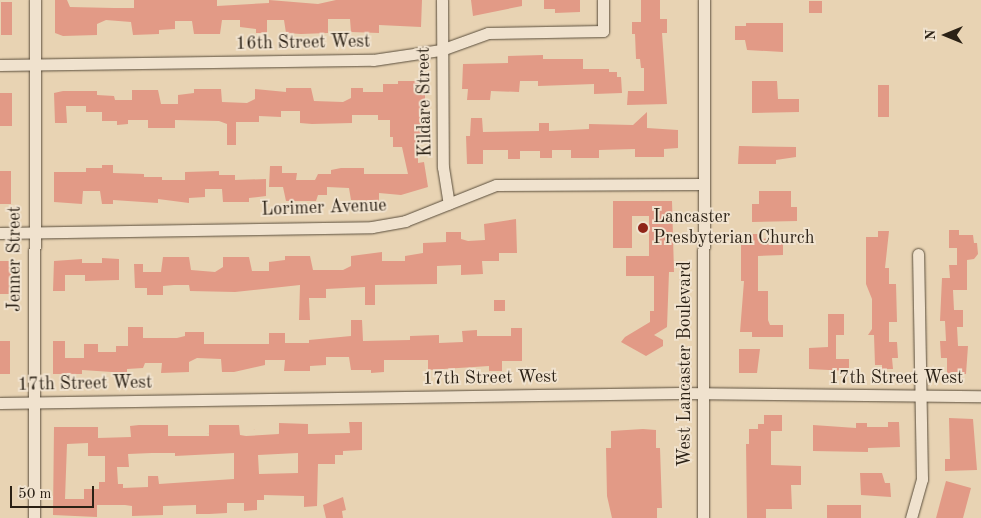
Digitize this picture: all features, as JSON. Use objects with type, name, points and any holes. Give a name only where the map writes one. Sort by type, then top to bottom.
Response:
[{"type":"street","name":"Jenner Street","points":[[34,518],[33,232],[35,0]]},
{"type":"street","name":"Kildare Street","points":[[442,0],[443,167],[449,204]]},
{"type":"street","name":"16th Street West","points":[[0,65],[373,60],[441,50],[488,33],[603,31],[603,0]]},
{"type":"street","name":"West Lancaster Boulevard","points":[[703,518],[704,0]]},
{"type":"street","name":"Lorimer Avenue","points":[[0,233],[372,226],[405,221],[496,185],[703,184]]},
{"type":"street","points":[[910,518],[922,479],[919,396],[918,254]]},
{"type":"street","name":"17th Street West","points":[[0,403],[702,393],[981,396]]},
{"type":"building","points":[[55,0],[67,0],[70,7],[134,8],[134,0],[217,0],[217,6],[269,3],[269,0],[318,4],[336,0],[422,0],[421,27],[379,25],[379,33],[351,32],[350,19],[328,19],[328,33],[286,33],[284,20],[267,20],[267,33],[256,33],[256,29],[240,27],[240,20],[222,20],[220,34],[194,34],[192,21],[175,21],[175,29],[159,30],[159,34],[133,35],[131,22],[106,20],[97,24],[97,35],[63,36],[55,33]]},
{"type":"building","points":[[471,0],[522,0],[522,6],[473,16]]},
{"type":"building","points":[[544,0],[580,0],[580,12],[555,13],[555,9],[544,9]]},
{"type":"building","points":[[641,0],[660,0],[660,19],[667,19],[667,33],[662,33],[667,104],[627,105],[628,91],[644,91],[644,68],[641,68],[640,59],[636,59],[635,34],[632,34],[632,22],[641,22]]},
{"type":"building","points":[[809,1],[822,1],[822,13],[809,13]]},
{"type":"building","points":[[1,2],[12,2],[12,35],[1,35]]},
{"type":"building","points":[[746,23],[783,23],[783,52],[747,50],[745,40],[735,40],[735,26],[746,26]]},
{"type":"building","points":[[543,55],[543,59],[583,59],[583,69],[609,69],[609,72],[617,72],[617,77],[621,77],[622,93],[594,94],[594,84],[538,86],[538,81],[520,81],[519,92],[491,91],[490,100],[467,100],[468,89],[462,89],[463,64],[508,63],[508,56]]},
{"type":"building","points":[[398,81],[425,81],[425,134],[418,134],[418,163],[424,162],[428,187],[401,195],[379,193],[379,201],[351,200],[349,188],[327,187],[327,195],[318,195],[316,201],[286,201],[283,187],[269,187],[270,166],[282,166],[282,173],[297,173],[296,180],[315,180],[318,174],[331,174],[331,170],[341,168],[364,168],[364,174],[408,174],[402,147],[393,147],[393,137],[390,137],[390,120],[378,120],[378,115],[352,115],[352,123],[312,124],[300,123],[300,111],[281,111],[281,117],[259,116],[259,122],[236,122],[236,145],[227,145],[227,124],[219,121],[175,120],[175,128],[148,128],[148,120],[128,120],[128,124],[117,125],[117,121],[102,121],[102,112],[86,112],[86,106],[66,106],[67,123],[55,123],[54,93],[63,91],[97,91],[97,95],[114,96],[115,100],[132,100],[132,90],[158,90],[161,104],[178,104],[178,95],[194,93],[194,89],[221,89],[222,102],[247,103],[255,99],[255,89],[286,92],[286,88],[311,88],[314,101],[343,102],[351,98],[351,88],[363,88],[363,92],[383,92],[383,84],[398,84]]},
{"type":"building","points":[[752,81],[777,81],[778,99],[799,99],[799,112],[752,113]]},
{"type":"building","points":[[878,85],[889,85],[889,117],[878,117]]},
{"type":"building","points":[[0,93],[12,93],[12,126],[0,126]]},
{"type":"building","points":[[647,112],[647,128],[678,130],[678,148],[664,149],[664,157],[635,157],[635,149],[599,150],[599,158],[571,158],[571,150],[552,150],[552,158],[540,158],[540,151],[520,151],[520,159],[508,159],[508,150],[483,150],[483,164],[467,164],[466,136],[470,136],[471,118],[482,118],[483,132],[539,131],[539,123],[549,123],[549,131],[589,129],[589,124],[633,125]]},
{"type":"building","points":[[739,146],[796,147],[796,157],[776,160],[776,164],[738,164]]},
{"type":"building","points":[[102,165],[113,165],[113,173],[144,174],[144,177],[162,177],[162,180],[185,180],[185,172],[219,171],[219,175],[235,175],[235,180],[266,179],[266,196],[249,198],[249,202],[223,202],[222,189],[205,189],[205,197],[189,198],[189,203],[158,199],[158,203],[113,200],[113,204],[102,204],[100,191],[83,191],[82,204],[54,202],[54,172],[86,172],[86,168],[102,168]]},
{"type":"building","points":[[0,171],[11,171],[11,204],[0,204]]},
{"type":"building","points":[[759,191],[791,191],[791,207],[797,207],[797,221],[752,222],[752,204],[759,204]]},
{"type":"building","points":[[613,201],[672,201],[674,272],[669,272],[667,327],[654,335],[663,340],[663,346],[646,356],[621,342],[625,337],[650,322],[650,311],[654,311],[654,276],[626,276],[626,256],[649,256],[649,216],[632,216],[632,248],[613,248]]},
{"type":"building","points":[[516,219],[517,253],[499,253],[499,261],[482,261],[483,274],[461,275],[461,265],[437,266],[437,284],[375,285],[375,305],[365,305],[365,287],[326,289],[326,298],[309,298],[310,320],[299,320],[300,285],[235,292],[190,291],[189,285],[174,285],[163,286],[163,295],[147,295],[147,288],[135,288],[134,264],[143,264],[143,272],[161,272],[163,257],[189,257],[191,270],[215,272],[223,267],[223,257],[249,257],[252,271],[269,271],[269,262],[285,260],[285,256],[310,256],[313,270],[343,270],[351,266],[351,256],[382,252],[382,261],[405,261],[405,256],[423,253],[423,243],[446,242],[446,232],[461,232],[461,239],[468,241],[485,240],[484,224]]},
{"type":"building","points":[[949,230],[959,230],[959,235],[973,235],[974,243],[977,243],[978,254],[974,259],[967,260],[967,290],[953,290],[954,310],[963,310],[963,327],[957,327],[958,346],[968,346],[966,374],[947,374],[947,358],[941,358],[940,341],[946,341],[945,321],[940,321],[942,278],[950,278],[949,265],[957,265],[957,248],[949,248]]},
{"type":"building","points":[[878,231],[889,231],[885,268],[889,268],[889,284],[896,284],[897,322],[889,322],[889,342],[897,342],[898,358],[892,358],[893,369],[882,369],[882,365],[875,365],[874,335],[868,335],[872,329],[872,299],[866,284],[866,237],[878,237]]},
{"type":"building","points":[[741,234],[758,234],[758,239],[783,238],[783,255],[758,256],[758,291],[768,291],[768,320],[770,325],[783,325],[783,337],[752,337],[752,332],[740,332],[744,281],[741,281]]},
{"type":"building","points":[[102,258],[119,259],[119,280],[85,281],[85,275],[65,275],[65,291],[53,291],[54,261],[82,259],[82,263],[102,263]]},
{"type":"building","points":[[0,261],[11,261],[11,294],[0,294]]},
{"type":"building","points":[[494,300],[505,300],[505,311],[494,311]]},
{"type":"building","points":[[828,314],[844,314],[844,335],[836,335],[836,359],[849,359],[849,371],[809,369],[809,348],[828,347]]},
{"type":"building","points":[[351,320],[362,320],[363,341],[410,340],[410,336],[439,335],[439,343],[463,342],[462,331],[477,330],[477,336],[511,336],[511,328],[522,328],[522,361],[502,361],[502,371],[489,371],[489,366],[428,370],[428,360],[384,360],[384,372],[371,373],[371,370],[351,370],[349,357],[326,357],[326,365],[310,366],[310,371],[284,371],[285,360],[265,360],[265,365],[234,372],[222,372],[221,359],[197,358],[189,362],[189,372],[161,373],[162,363],[145,363],[143,368],[127,369],[127,373],[82,370],[82,374],[53,374],[53,341],[65,341],[65,358],[84,358],[84,344],[98,344],[98,352],[116,352],[116,346],[128,346],[128,327],[143,327],[143,338],[177,338],[185,336],[185,332],[204,332],[204,344],[269,344],[269,333],[285,333],[285,343],[309,343],[309,340],[351,336]]},
{"type":"building","points":[[0,341],[10,341],[10,374],[0,374]]},
{"type":"building","points":[[739,349],[760,349],[757,373],[739,373]]},
{"type":"building","points":[[764,415],[782,415],[782,431],[771,431],[771,465],[801,466],[801,485],[791,485],[792,509],[766,509],[766,518],[747,518],[746,444],[749,444],[749,429],[758,429],[758,424],[764,424]]},
{"type":"building","points":[[949,418],[973,419],[977,470],[945,471],[945,459],[950,459]]},
{"type":"building","points":[[349,422],[362,422],[362,450],[343,451],[343,455],[335,455],[335,464],[318,464],[317,506],[304,507],[304,496],[264,495],[264,500],[257,500],[257,510],[244,511],[244,503],[227,503],[227,513],[196,514],[196,505],[163,506],[163,515],[132,516],[132,506],[97,505],[97,517],[53,515],[54,427],[98,427],[98,438],[131,437],[130,426],[139,425],[168,425],[168,436],[209,436],[209,425],[239,425],[240,435],[246,436],[279,434],[279,423],[308,424],[308,434],[350,433]],"holes":[[[88,443],[88,456],[105,456],[105,482],[99,482],[99,489],[84,489],[84,499],[65,499],[67,444]],[[175,453],[175,456],[234,453],[234,479],[159,484],[158,476],[148,476],[148,487],[123,488],[123,484],[118,484],[117,467],[129,467],[128,454]],[[298,453],[298,473],[259,474],[258,455]]]},
{"type":"building","points":[[888,422],[899,422],[900,447],[868,448],[868,452],[813,451],[813,425],[856,428],[856,423],[867,423],[867,427],[888,427]]},
{"type":"building","points":[[656,430],[656,448],[660,448],[662,508],[657,508],[657,518],[612,518],[607,496],[606,448],[611,448],[611,431]]},
{"type":"building","points":[[860,473],[882,473],[885,483],[890,483],[891,497],[861,495]]},
{"type":"building","points":[[946,481],[971,488],[963,518],[936,518]]},
{"type":"building","points":[[343,497],[346,510],[342,511],[343,518],[326,518],[323,505]]},
{"type":"building","points":[[827,505],[861,505],[861,518],[827,518]]},
{"type":"place","name":"Lancaster Presbyterian Church","points":[[643,228]]}]
